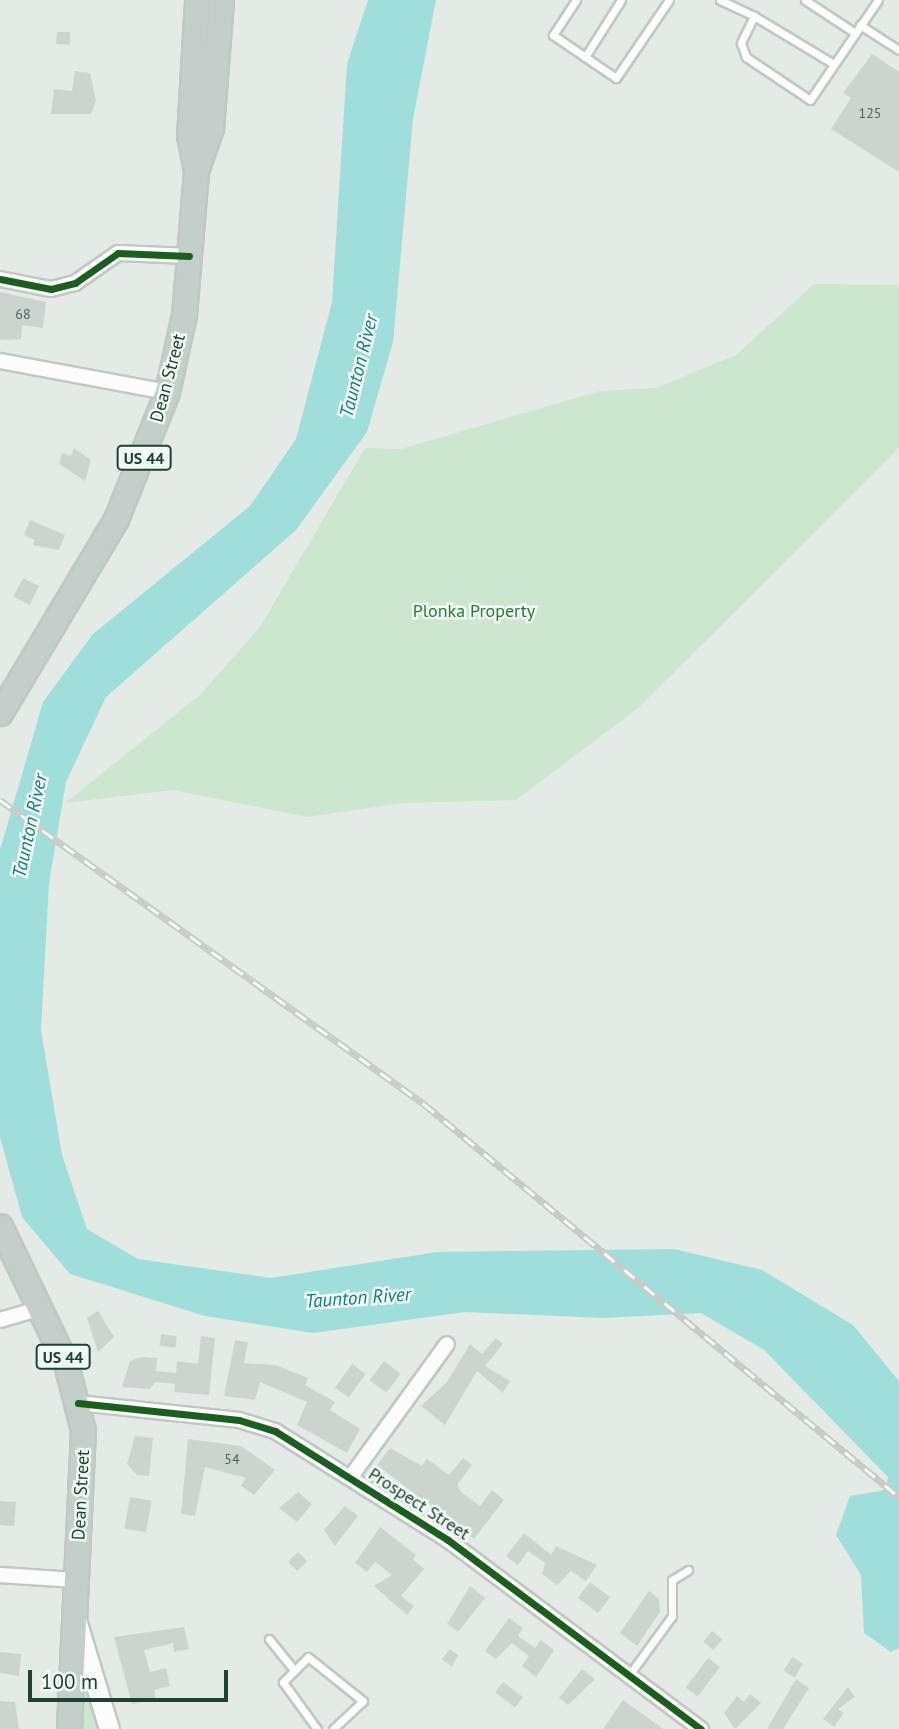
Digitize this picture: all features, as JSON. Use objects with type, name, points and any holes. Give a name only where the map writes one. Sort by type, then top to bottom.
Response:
[{"type":"highway","name":"Dean Street","points":[[196,171],[189,136],[197,0]]},
{"type":"highway","name":"Dean Street","points":[[1,709],[116,519],[167,392],[189,256],[196,171],[211,128],[222,0]]},
{"type":"highway","name":"Dean Street","points":[[0,1226],[41,1308],[78,1403],[85,1456],[74,1613]]},
{"type":"highway","name":"US 44","points":[[69,1729],[74,1613]]},
{"type":"main road","points":[[74,1613],[109,1729]]},
{"type":"street","points":[[0,279],[51,289],[75,283],[118,253],[189,256]]},
{"type":"street","points":[[0,361],[167,392]]},
{"type":"street","points":[[0,1320],[41,1308]]},
{"type":"street","points":[[350,1478],[447,1345]]},
{"type":"street","name":"Prospect Street","points":[[78,1403],[262,1425],[448,1540],[701,1729]]},
{"type":"street","points":[[0,1575],[76,1580]]},
{"type":"lane","points":[[576,0],[553,35],[616,78],[669,0]]},
{"type":"lane","points":[[585,57],[621,0]]},
{"type":"lane","points":[[720,0],[754,16],[834,64]]},
{"type":"lane","points":[[805,0],[855,33]]},
{"type":"lane","points":[[754,16],[741,43],[746,57],[810,100],[878,0]]},
{"type":"lane","points":[[860,25],[899,50]]},
{"type":"lane","points":[[629,1676],[672,1616],[672,1580],[688,1570]]},
{"type":"lane","points":[[268,1639],[292,1667]]},
{"type":"lane","points":[[317,1729],[283,1682],[292,1667],[314,1658],[359,1693],[363,1700],[355,1712],[333,1729]]},
{"type":"green space","name":"Plonka Property","points":[[814,284],[899,285],[899,448],[638,708],[516,800],[403,803],[307,817],[173,790],[65,803],[201,694],[260,627],[365,448],[401,449],[600,391],[656,388],[736,355]]},
{"type":"green space","points":[[86,1691],[88,1692],[100,1729],[79,1729]]},
{"type":"water","name":"Taunton River","points":[[368,0],[436,0],[413,119],[393,342],[367,432],[296,530],[106,697],[66,782],[49,883],[41,1030],[62,1155],[87,1229],[138,1259],[271,1278],[437,1252],[674,1249],[762,1270],[853,1325],[899,1381],[899,1648],[891,1652],[864,1633],[861,1575],[836,1535],[850,1496],[885,1490],[888,1477],[764,1350],[701,1313],[603,1318],[465,1312],[313,1333],[205,1316],[70,1274],[22,1217],[0,1137],[0,850],[43,702],[93,634],[250,506],[296,439],[332,302],[347,64]]},
{"type":"building","points":[[57,32],[70,32],[70,45],[56,44]]},
{"type":"building","points":[[872,54],[899,72],[899,172],[831,129],[851,98],[843,93]]},
{"type":"building","points":[[75,71],[90,73],[96,101],[91,114],[51,114],[54,89],[72,91]]},
{"type":"building","points":[[0,292],[46,302],[43,328],[22,325],[21,339],[0,340]]},
{"type":"building","points":[[74,448],[91,460],[85,481],[59,464],[62,453],[71,456]]},
{"type":"building","points":[[30,520],[65,535],[59,550],[33,545],[35,540],[24,535]]},
{"type":"building","points":[[23,578],[39,586],[30,605],[13,597]]},
{"type":"building","points":[[98,1311],[114,1337],[98,1352],[87,1318]]},
{"type":"building","points":[[161,1334],[177,1336],[175,1348],[160,1346]]},
{"type":"building","points":[[201,1336],[215,1338],[209,1395],[174,1392],[175,1384],[155,1382],[150,1389],[122,1387],[130,1361],[142,1357],[157,1358],[156,1371],[176,1373],[177,1361],[198,1364]]},
{"type":"building","points":[[496,1338],[503,1344],[485,1366],[510,1381],[503,1393],[477,1371],[445,1425],[421,1406],[447,1382],[470,1344],[482,1354]]},
{"type":"building","points":[[235,1340],[248,1342],[244,1363],[276,1365],[308,1378],[305,1385],[335,1402],[330,1410],[360,1429],[347,1453],[297,1425],[307,1402],[260,1382],[255,1400],[224,1396]]},
{"type":"building","points":[[384,1361],[401,1374],[386,1393],[370,1380]]},
{"type":"building","points":[[352,1364],[366,1374],[349,1397],[335,1387]]},
{"type":"building","points":[[135,1436],[153,1438],[149,1476],[137,1475],[127,1464]]},
{"type":"building","points":[[188,1439],[241,1446],[275,1470],[254,1495],[241,1486],[246,1478],[205,1467],[195,1516],[181,1514]]},
{"type":"building","points":[[390,1448],[422,1466],[427,1459],[449,1475],[463,1458],[472,1465],[457,1485],[462,1493],[480,1506],[492,1490],[504,1500],[474,1539],[377,1465]]},
{"type":"building","points":[[298,1492],[312,1504],[297,1522],[279,1508]]},
{"type":"building","points":[[130,1497],[152,1501],[146,1532],[124,1529]]},
{"type":"building","points":[[0,1501],[16,1502],[14,1526],[0,1525]]},
{"type":"building","points":[[345,1506],[358,1516],[335,1546],[324,1530]]},
{"type":"building","points":[[380,1527],[416,1555],[413,1559],[424,1569],[401,1596],[414,1606],[407,1615],[374,1586],[392,1575],[375,1562],[367,1572],[355,1563]]},
{"type":"building","points":[[524,1533],[551,1555],[556,1546],[597,1565],[586,1581],[571,1571],[557,1585],[542,1574],[545,1563],[528,1551],[518,1565],[506,1556]]},
{"type":"building","points":[[298,1552],[307,1561],[297,1571],[288,1562]]},
{"type":"building","points":[[590,1582],[610,1597],[598,1613],[578,1598]]},
{"type":"building","points":[[470,1586],[485,1598],[458,1632],[447,1624]]},
{"type":"building","points":[[649,1591],[659,1599],[660,1612],[637,1646],[620,1633]]},
{"type":"building","points":[[509,1618],[523,1628],[518,1636],[535,1648],[541,1640],[554,1650],[536,1677],[522,1666],[529,1656],[512,1643],[496,1659],[485,1651]]},
{"type":"building","points":[[184,1627],[189,1649],[174,1652],[173,1643],[144,1650],[150,1672],[166,1668],[170,1686],[154,1690],[156,1699],[132,1704],[114,1637]]},
{"type":"building","points":[[712,1631],[722,1639],[713,1650],[703,1642]]},
{"type":"building","points":[[450,1649],[458,1655],[452,1667],[442,1659]]},
{"type":"building","points":[[0,1652],[21,1654],[19,1676],[0,1673]]},
{"type":"building","points":[[792,1657],[803,1664],[795,1677],[784,1671]]},
{"type":"building","points":[[708,1658],[720,1667],[698,1697],[686,1688]]},
{"type":"building","points":[[582,1669],[595,1679],[568,1705],[559,1698]]},
{"type":"building","points":[[796,1679],[809,1688],[783,1729],[767,1729]]},
{"type":"building","points":[[503,1682],[523,1697],[515,1707],[495,1692]]},
{"type":"building","points":[[848,1687],[855,1697],[838,1709],[844,1713],[834,1727],[823,1719]]},
{"type":"building","points":[[750,1694],[761,1703],[735,1729],[724,1713],[737,1696],[744,1702]]},
{"type":"building","points":[[623,1700],[663,1729],[603,1729]]},
{"type":"building","points":[[0,1701],[15,1702],[19,1729],[0,1729]]},
{"type":"railway","points":[[0,800],[424,1104],[899,1497]]},
{"type":"cycle path","points":[[0,279],[51,289],[75,283],[118,253],[189,256]]},
{"type":"cycle path","points":[[78,1403],[239,1420],[275,1431],[448,1540],[701,1729]]}]
